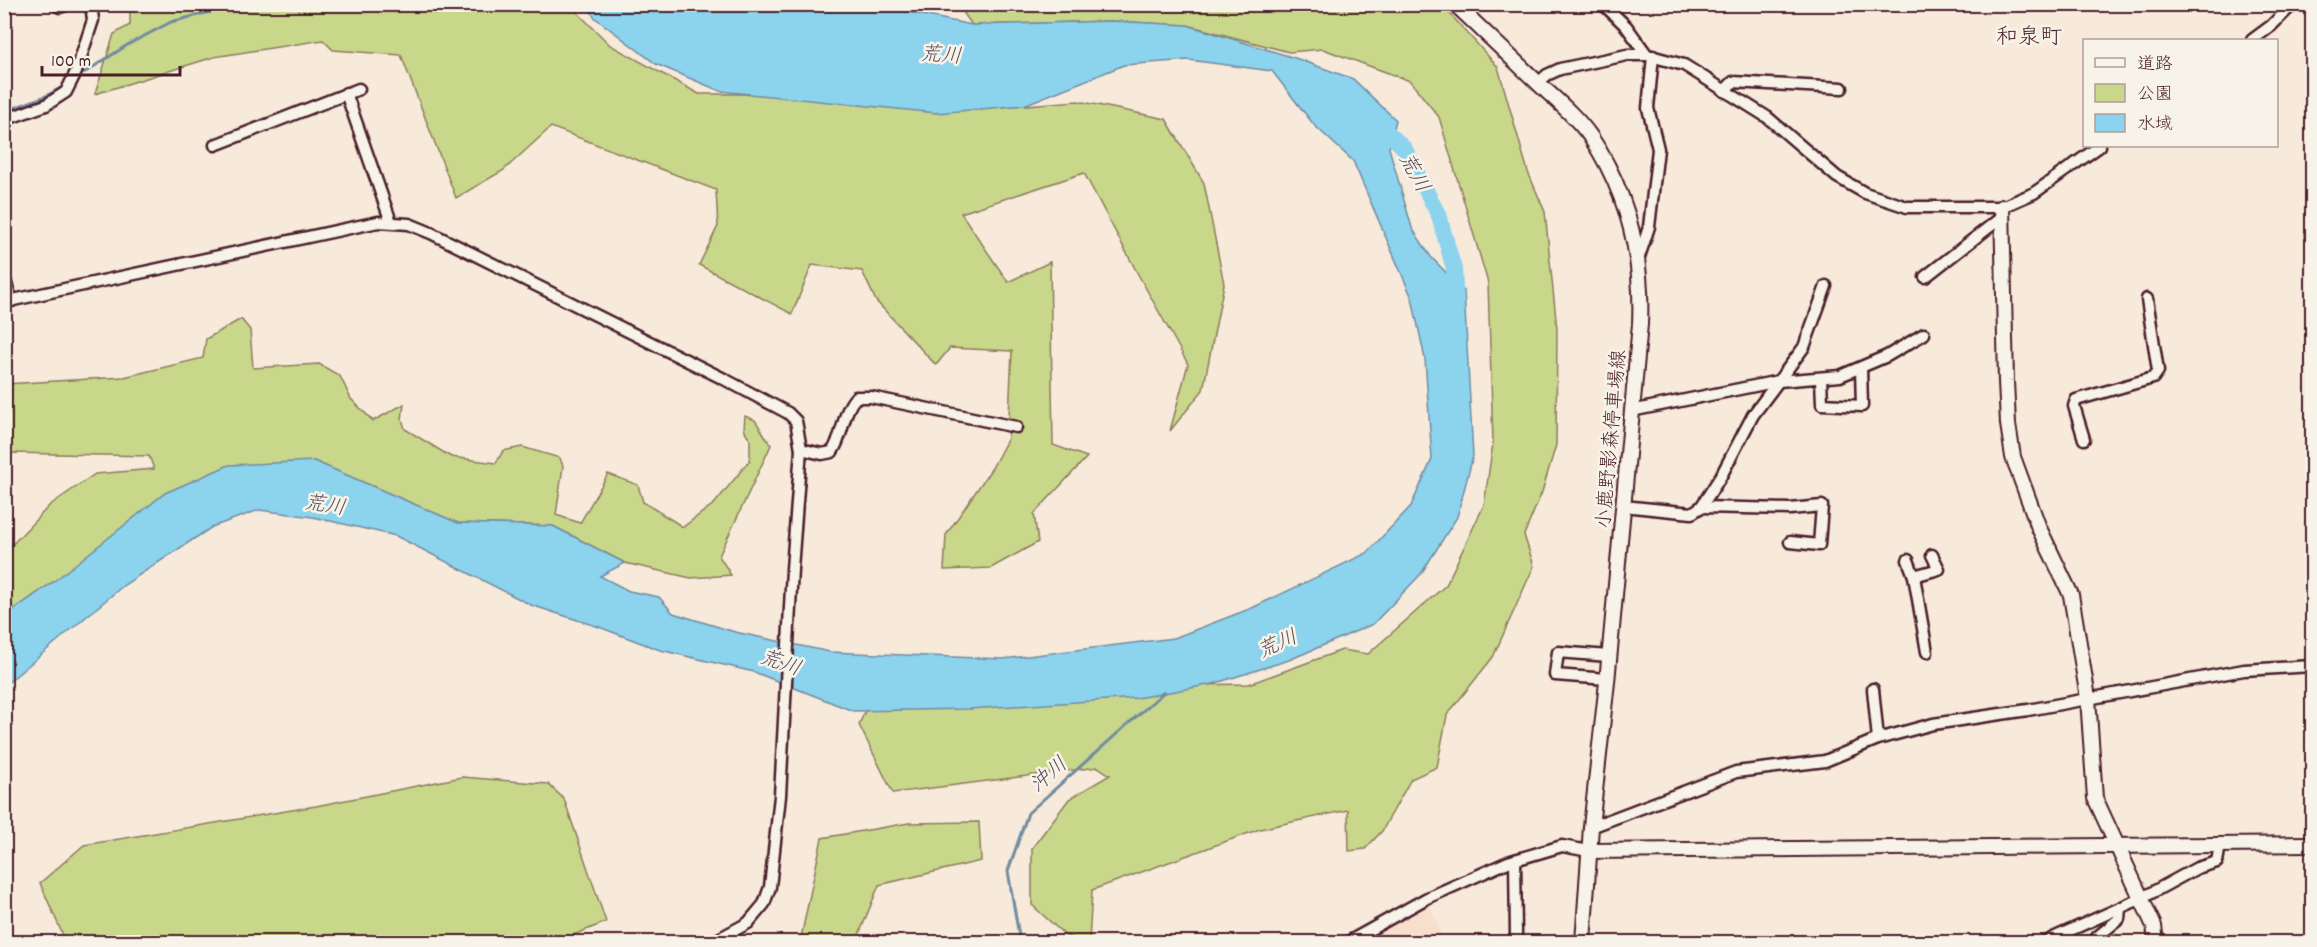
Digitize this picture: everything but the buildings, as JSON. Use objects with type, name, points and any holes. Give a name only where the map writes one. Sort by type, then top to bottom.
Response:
[{"type":"street","points":[[4,120],[46,105],[66,92],[76,72],[93,20],[91,4]]},
{"type":"street","name":"小鹿野影森停車場線","points":[[1455,4],[1589,135],[1605,161],[1621,195],[1632,227],[1638,260],[1641,294],[1640,324],[1582,942]]},
{"type":"street","points":[[1603,4],[1626,26],[1650,55],[1648,108],[1658,149],[1649,227],[1638,260]]},
{"type":"street","points":[[2253,39],[2271,26],[2293,4]]},
{"type":"street","points":[[1538,83],[1547,75],[1560,69],[1627,55],[1650,55],[1683,64],[1767,117],[1838,177],[1865,193],[1907,207],[2002,212]]},
{"type":"street","points":[[1724,91],[1733,82],[1842,88]]},
{"type":"street","points":[[215,145],[359,89]]},
{"type":"street","points":[[346,93],[392,222]]},
{"type":"street","points":[[1925,276],[2002,212],[2034,193],[2099,147]]},
{"type":"street","points":[[2002,212],[2006,381],[2008,424],[2013,457],[2039,528],[2071,595],[2088,698],[2095,798],[2154,926],[2156,942]]},
{"type":"street","points":[[4,278],[8,301],[326,232],[392,222],[409,224],[780,408],[796,421],[801,449],[780,796],[771,887],[764,904],[748,923],[713,942]]},
{"type":"street","points":[[1623,506],[1692,513],[1701,507],[1721,476],[1753,415],[1804,347],[1826,286]]},
{"type":"street","points":[[2084,439],[2074,406],[2076,400],[2153,378],[2158,371],[2147,299]]},
{"type":"street","points":[[1631,411],[1779,381],[1840,376],[1887,356],[1924,334]]},
{"type":"street","points":[[1821,378],[1822,404],[1862,406],[1861,368]]},
{"type":"street","points":[[801,449],[822,454],[832,452],[840,442],[850,403],[856,397],[871,397],[1016,427]]},
{"type":"street","points":[[1701,507],[1790,509],[1822,506],[1819,544],[1790,542]]},
{"type":"street","points":[[1914,576],[1939,568],[1932,555]]},
{"type":"street","points":[[1908,560],[1914,576],[1927,652]]},
{"type":"street","points":[[1607,679],[1555,675],[1558,652],[1609,656]]},
{"type":"street","points":[[1591,827],[1736,772],[1825,761],[1878,739],[1933,724],[2028,710],[2244,670],[2313,666]]},
{"type":"street","points":[[1872,689],[1878,739]]},
{"type":"street","points":[[1348,942],[1427,898],[1515,860],[1562,846],[1589,851],[2313,844]]},
{"type":"street","points":[[2048,942],[2120,909],[2197,868],[2217,862],[2220,845]]},
{"type":"street","points":[[1515,860],[1516,934]]},
{"type":"street","points":[[2097,942],[2097,937],[2119,919],[2120,909]]},
{"type":"shaded area","points":[[1430,906],[1444,942],[1363,942],[1384,930]]},
{"type":"green space","points":[[569,4],[610,45],[699,94],[756,94],[933,112],[1078,101],[1166,119],[1204,183],[1224,284],[1203,390],[1170,431],[1188,364],[1084,173],[961,213],[1008,282],[1050,262],[1053,445],[1087,457],[1034,514],[1038,542],[991,568],[944,570],[946,535],[992,468],[1008,438],[1012,351],[950,348],[936,365],[876,301],[862,271],[812,265],[792,314],[699,265],[718,226],[716,190],[551,127],[504,170],[456,198],[401,55],[333,50],[323,40],[214,57],[95,94],[114,34],[130,25],[130,5]]},
{"type":"green space","points":[[958,5],[1442,5],[1498,67],[1528,172],[1545,212],[1557,329],[1556,445],[1542,492],[1524,535],[1534,566],[1493,657],[1447,715],[1437,767],[1411,779],[1382,831],[1365,849],[1349,851],[1348,810],[1260,829],[1092,890],[1089,942],[1066,936],[1032,905],[1032,848],[1069,799],[1110,775],[1098,767],[893,793],[859,725],[870,699],[1068,687],[1249,684],[1342,650],[1368,654],[1446,585],[1484,505],[1493,443],[1488,283],[1439,117],[1410,81],[1323,49],[1289,52],[1187,25],[1110,21],[972,25]]},
{"type":"green space","points":[[241,319],[250,330],[253,368],[319,364],[340,376],[351,399],[373,421],[404,404],[402,419],[405,429],[451,457],[496,463],[503,451],[522,447],[560,458],[563,466],[556,515],[580,523],[608,474],[638,485],[643,502],[683,527],[715,503],[750,460],[750,440],[744,429],[745,416],[755,420],[771,445],[719,556],[731,575],[691,578],[625,563],[553,526],[458,523],[314,461],[53,582],[5,616],[5,552],[50,505],[95,474],[154,469],[149,456],[10,453],[5,457],[5,384],[124,377],[203,358],[206,339]]},
{"type":"green space","points":[[462,777],[548,784],[564,799],[606,922],[556,942],[66,942],[40,883],[84,845],[316,806]]},
{"type":"green space","points":[[979,822],[981,861],[879,885],[856,942],[800,942],[822,838],[909,823]]},
{"type":"water","points":[[868,4],[972,25],[1110,21],[1187,25],[1295,58],[1353,79],[1396,120],[1389,148],[1412,228],[1431,257],[1464,291],[1473,456],[1457,517],[1421,574],[1373,624],[1289,660],[1213,684],[1137,698],[969,709],[853,711],[754,672],[660,650],[531,605],[396,536],[313,517],[259,510],[212,527],[124,585],[5,685],[5,616],[53,582],[165,493],[229,465],[314,461],[458,523],[553,526],[625,563],[600,576],[629,591],[659,597],[673,613],[735,632],[830,652],[1003,659],[1174,638],[1252,608],[1367,553],[1411,506],[1432,459],[1425,359],[1412,298],[1353,161],[1314,125],[1272,71],[1189,60],[1124,65],[1024,105],[937,113],[720,91],[656,64],[594,17],[588,5]]},
{"type":"waterway","points":[[76,78],[129,44],[171,22],[241,4]]},
{"type":"waterway","points":[[4,112],[46,96],[66,85]]},
{"type":"waterway","name":"荒川","points":[[1377,122],[1405,149],[1439,216],[1454,269],[1456,305]]},
{"type":"waterway","name":"沖川","points":[[1020,942],[1008,871],[1028,813],[1164,692]]},
{"type":"district","name":"和泉町","points":[[2029,35]]}]
